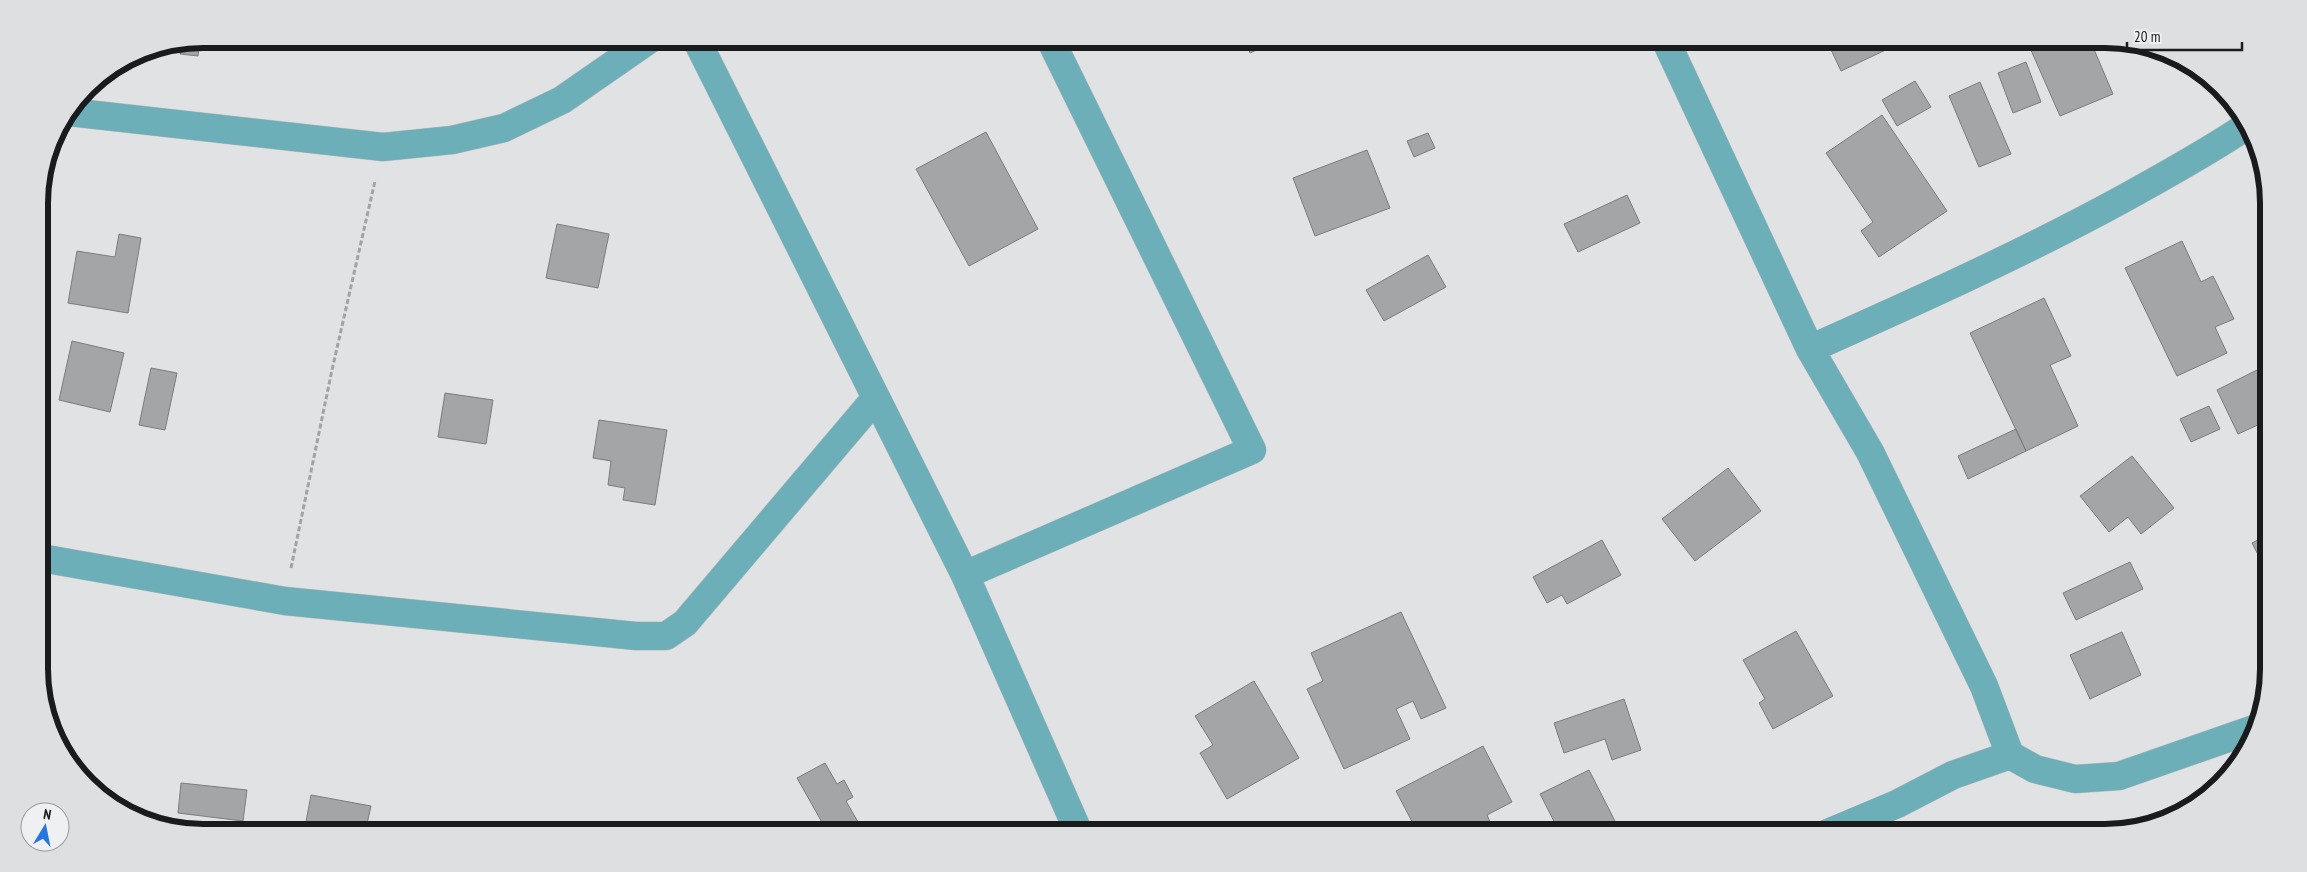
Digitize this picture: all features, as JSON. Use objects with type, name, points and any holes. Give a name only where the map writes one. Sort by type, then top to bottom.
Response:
[{"type":"street","points":[[1669,47],[1810,349],[1870,452],[1984,686],[2010,755],[2035,769],[2075,779],[2119,776],[2246,732]]},
{"type":"street","points":[[77,113],[383,147],[452,140],[504,128],[562,100],[637,48]]},
{"type":"street","points":[[700,48],[965,575],[1075,824]]},
{"type":"street","points":[[965,575],[1252,450],[1054,48]]},
{"type":"street","points":[[1810,349],[1949,287],[2086,219],[2212,150],[2241,130]]},
{"type":"street","points":[[48,559],[284,601],[636,636],[666,636],[684,623],[875,399]]},
{"type":"street","points":[[1849,824],[1897,804],[1953,776],[2010,755]]},
{"type":"path","points":[[284,601],[332,370],[383,147]]},
{"type":"building","points":[[1248,47],[1262,47],[1250,53]]},
{"type":"building","points":[[1830,47],[1892,47],[1841,71]]},
{"type":"building","points":[[2030,47],[2093,47],[2113,94],[2060,116]]},
{"type":"building","points":[[199,48],[198,56],[180,54],[180,49]]},
{"type":"building","points":[[2026,62],[2041,102],[2013,113],[1998,73]]},
{"type":"building","points":[[1915,81],[1931,107],[1897,126],[1882,100]]},
{"type":"building","points":[[1980,82],[2011,154],[1979,167],[1949,96]]},
{"type":"building","points":[[1882,115],[1947,211],[1879,257],[1861,231],[1873,222],[1826,153]]},
{"type":"building","points":[[986,132],[1038,229],[969,266],[916,169]]},
{"type":"building","points":[[1428,133],[1435,148],[1414,157],[1407,141]]},
{"type":"building","points":[[1367,150],[1390,208],[1315,236],[1293,178]]},
{"type":"building","points":[[1627,195],[1640,223],[1578,252],[1564,224]]},
{"type":"building","points":[[557,224],[609,234],[598,288],[546,278]]},
{"type":"building","points":[[119,234],[141,238],[128,313],[68,303],[77,251],[115,257]]},
{"type":"building","points":[[2182,241],[2201,282],[2213,276],[2234,319],[2215,327],[2227,353],[2177,376],[2125,268]]},
{"type":"building","points":[[1428,255],[1446,287],[1384,321],[1366,290]]},
{"type":"building","points":[[2044,298],[2071,356],[2050,365],[2078,426],[2026,451],[1970,333]]},
{"type":"building","points":[[72,341],[124,353],[110,412],[59,400]]},
{"type":"building","points":[[151,368],[177,373],[165,430],[139,425]]},
{"type":"building","points":[[2260,368],[2260,424],[2238,434],[2217,390]]},
{"type":"building","points":[[445,393],[493,400],[486,444],[438,437]]},
{"type":"building","points":[[2209,406],[2220,429],[2191,442],[2180,419]]},
{"type":"building","points":[[599,420],[667,430],[655,505],[623,500],[625,488],[608,485],[611,461],[593,458]]},
{"type":"building","points":[[2016,429],[2026,451],[1968,479],[1958,456]]},
{"type":"building","points":[[2132,456],[2174,508],[2141,534],[2128,517],[2109,532],[2080,496]]},
{"type":"building","points":[[1728,468],[1761,511],[1695,561],[1662,519]]},
{"type":"building","points":[[2260,539],[2260,558],[2252,543]]},
{"type":"building","points":[[1602,540],[1621,575],[1567,604],[1562,595],[1547,603],[1533,577]]},
{"type":"building","points":[[2130,562],[2143,589],[2076,620],[2063,593]]},
{"type":"building","points":[[1401,612],[1446,708],[1421,719],[1413,701],[1396,709],[1410,739],[1344,769],[1307,689],[1323,681],[1311,653]]},
{"type":"building","points":[[1796,631],[1833,696],[1773,729],[1759,703],[1765,699],[1743,660]]},
{"type":"building","points":[[2122,632],[2141,675],[2090,699],[2070,655]]},
{"type":"building","points":[[1254,681],[1299,758],[1227,799],[1200,753],[1213,745],[1195,716]]},
{"type":"building","points":[[1624,699],[1641,750],[1612,760],[1605,739],[1564,753],[1554,723]]},
{"type":"building","points":[[1483,746],[1512,802],[1487,815],[1491,824],[1413,824],[1396,791]]},
{"type":"building","points":[[825,763],[837,784],[844,780],[853,797],[846,801],[858,822],[854,824],[823,824],[797,778]]},
{"type":"building","points":[[1589,770],[1616,824],[1555,824],[1540,794]]},
{"type":"building","points":[[181,783],[247,790],[243,821],[178,813]]},
{"type":"building","points":[[311,795],[371,806],[367,824],[306,824]]}]
